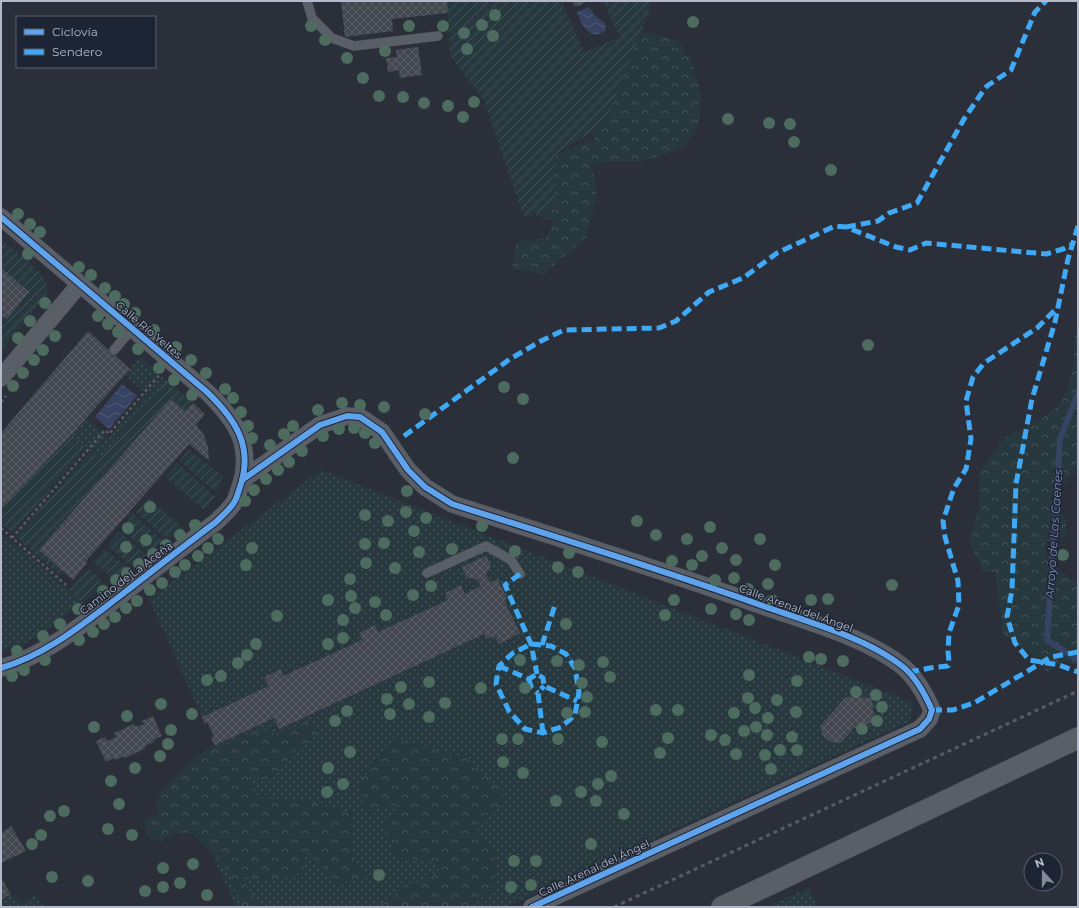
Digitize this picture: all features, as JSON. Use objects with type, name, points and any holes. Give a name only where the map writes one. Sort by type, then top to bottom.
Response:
[{"type":"street","name":"Calle Río Yeltes","points":[[1,217],[79,285],[207,392],[227,412],[238,430],[244,451],[242,480]]},
{"type":"street","points":[[6,384],[79,285]]},
{"type":"street","name":"Calle Arenal del Ángel","points":[[242,480],[320,425],[347,416],[360,418],[382,432],[408,470],[425,487],[452,504],[667,572],[834,631],[882,653],[902,666],[914,678],[926,695],[932,710],[929,719],[920,729],[532,907]]},
{"type":"street","name":"Camino de La Aceña","points":[[1,668],[24,660],[42,651],[80,626],[207,529],[234,503],[242,480]]},
{"type":"street","points":[[722,907],[1078,738]]},
{"type":"lane","points":[[307,1],[312,18],[332,38],[354,46],[438,36]]},
{"type":"lane","points":[[114,350],[132,329]]},
{"type":"lane","points":[[427,573],[486,546],[511,560],[520,574]]},
{"type":"path","points":[[155,368],[166,378]]},
{"type":"path","points":[[12,538],[105,430],[109,434],[161,373]]},
{"type":"path","points":[[1,402],[6,384]]},
{"type":"path","points":[[1,528],[66,585]]},
{"type":"green space","points":[[447,1],[561,1],[584,52],[620,37],[603,1],[649,1],[651,6],[605,124],[557,153],[555,206],[524,217],[484,101],[450,56]]},
{"type":"green space","points":[[628,29],[678,40],[693,65],[702,98],[698,127],[684,147],[641,162],[607,162],[592,166],[597,192],[586,238],[543,274],[512,269],[516,244],[530,239],[545,239],[555,221],[539,217],[523,207],[551,156],[595,140],[587,103]]},
{"type":"green space","points":[[1,240],[24,257],[39,272],[47,288],[46,296],[1,350]]},
{"type":"green space","points":[[1078,327],[1078,469],[1049,497],[1066,521],[1067,536],[1045,542],[1047,560],[1070,579],[1078,580],[1078,664],[1064,661],[1048,672],[1031,654],[1002,633],[996,572],[984,572],[969,543],[979,507],[979,473],[1004,438],[1040,420],[1061,404],[1073,371],[1075,337]]},
{"type":"green space","points":[[140,357],[158,373],[143,391],[125,375]]},
{"type":"green space","points":[[161,376],[168,381],[100,459],[72,434],[87,418],[109,438]]},
{"type":"green space","points":[[168,381],[193,403],[185,411],[171,399],[39,550],[64,572],[60,576],[16,537],[90,451],[100,459]]},
{"type":"green space","points":[[72,434],[86,448],[12,533],[1,524],[1,509]]},
{"type":"green space","points":[[189,450],[223,476],[217,493],[179,461]]},
{"type":"green space","points":[[177,463],[216,497],[204,510],[165,477]]},
{"type":"green space","points":[[321,470],[914,703],[909,722],[506,907],[236,907],[187,798],[213,774],[202,753],[215,745],[274,718],[279,729],[484,634],[486,639],[495,636],[499,644],[520,633],[504,600],[506,599],[498,579],[490,582],[486,575],[491,565],[486,556],[462,567],[466,577],[478,580],[481,586],[465,594],[461,585],[445,593],[448,600],[378,632],[374,625],[359,633],[362,640],[283,676],[281,669],[264,676],[269,686],[202,717],[149,599]]},
{"type":"green space","points":[[149,498],[183,528],[167,539],[136,512]]},
{"type":"green space","points":[[130,511],[164,542],[149,553],[122,530],[129,521],[125,517]]},
{"type":"green space","points":[[119,531],[146,555],[131,566],[107,545]]},
{"type":"green space","points":[[1,532],[83,602],[44,632],[24,644],[1,652]]},
{"type":"green space","points":[[105,549],[128,569],[113,579],[93,562]]},
{"type":"green space","points":[[89,569],[106,585],[83,602],[69,590]]},
{"type":"green space","points":[[304,722],[320,728],[313,739],[294,752],[273,779],[260,779],[249,775],[255,797],[303,800],[352,813],[352,854],[366,876],[339,884],[307,851],[303,873],[270,880],[241,877],[261,907],[241,907],[228,871],[198,839],[189,833],[172,833],[160,842],[149,837],[142,820],[158,814],[157,801],[161,790],[197,756],[257,730],[271,733],[282,732]]},
{"type":"green space","points":[[398,740],[465,758],[503,790],[503,804],[489,813],[477,831],[495,851],[495,886],[472,907],[379,907],[403,888],[440,874],[435,862],[395,857],[384,822],[401,803],[365,811],[360,782],[380,756]]},
{"type":"green space","points":[[809,888],[817,907],[775,907],[773,904]]},
{"type":"green space","points":[[11,894],[21,904],[36,895],[47,907],[1,907],[1,900]]},
{"type":"water","points":[[589,7],[594,15],[605,23],[606,30],[601,33],[596,34],[587,31],[581,22],[577,12]]},
{"type":"water","points":[[122,384],[137,396],[109,429],[95,417]]},
{"type":"building","points":[[341,1],[447,1],[448,13],[392,19],[393,31],[345,37]]},
{"type":"building","points":[[572,1],[589,1],[575,7]]},
{"type":"building","points":[[418,47],[422,75],[400,78],[399,70],[388,72],[386,58],[397,57],[396,50]]},
{"type":"building","points":[[1,268],[29,292],[7,319],[1,314]]},
{"type":"building","points":[[88,331],[130,369],[72,434],[1,509],[1,433]]},
{"type":"building","points":[[171,399],[185,411],[193,403],[205,414],[196,425],[204,435],[208,447],[209,461],[189,444],[86,561],[87,563],[73,580],[39,550]]},
{"type":"building","points":[[486,556],[491,565],[486,575],[490,582],[498,579],[507,599],[504,600],[520,633],[499,644],[495,636],[486,639],[484,634],[279,729],[274,718],[215,745],[211,738],[214,736],[207,722],[204,724],[202,717],[269,686],[264,677],[281,669],[283,676],[362,640],[359,633],[375,625],[378,632],[448,600],[445,593],[461,585],[465,594],[481,586],[478,580],[466,577],[462,567]]},
{"type":"building","points":[[846,697],[872,698],[874,722],[854,728],[841,743],[831,742],[824,737],[820,726]]},
{"type":"building","points":[[153,716],[162,736],[145,746],[146,748],[125,758],[124,756],[116,760],[114,758],[106,762],[96,741],[105,737],[107,741],[116,737],[114,733],[134,724],[135,727],[144,724],[142,721]]},
{"type":"building","points":[[11,826],[26,851],[1,863],[1,833]]},
{"type":"building","points":[[1,878],[11,894],[1,900]]},
{"type":"waterway","name":"Arroyo de Las Caenes","points":[[1078,393],[1060,439],[1047,640],[1078,660]]},
{"type":"railway","points":[[614,907],[1078,691]]},
{"type":"marked path","points":[[846,227],[878,221],[889,213],[917,203],[964,119],[983,91],[987,86],[1011,70],[1035,12],[1046,1]]},
{"type":"marked path","points":[[404,436],[510,359],[541,341],[564,330],[659,328],[676,321],[709,292],[743,278],[777,253],[835,226],[846,227],[896,247],[910,250],[926,243],[1046,254],[1063,249],[1073,244]]},
{"type":"marked path","points":[[1078,226],[1068,259],[1055,322],[1032,399],[1016,484],[1012,590],[1007,617],[1015,643],[1029,660],[1059,665],[1078,672]]},
{"type":"marked path","points":[[909,672],[948,666],[949,662],[949,633],[959,605],[958,581],[945,537],[943,521],[954,488],[966,469],[971,439],[966,401],[973,377],[984,363],[1037,328],[1058,307]]},
{"type":"marked path","points":[[520,574],[505,585],[531,644],[537,674]]},
{"type":"marked path","points":[[542,645],[555,605]]},
{"type":"marked path","points":[[531,644],[551,646],[566,654],[575,668],[579,692],[575,715],[561,727],[543,733],[525,729],[509,711],[496,684],[499,666],[513,653],[531,644]]},
{"type":"marked path","points":[[932,710],[953,710],[974,703],[1051,657],[1078,652]]},
{"type":"marked path","points":[[499,666],[529,679],[537,674],[543,678],[544,686],[577,701]]},
{"type":"marked path","points":[[529,679],[531,687],[538,693]]},
{"type":"marked path","points":[[543,733],[538,693],[544,686]]},
{"type":"cycle path","points":[[1,217],[207,392],[226,412],[233,423],[239,434],[245,459],[244,472],[236,500],[216,522],[64,638],[33,655],[1,668]]},
{"type":"cycle path","points":[[242,480],[320,425],[347,416],[360,417],[382,432],[408,470],[425,487],[452,504],[647,566],[836,631],[888,656],[907,670],[923,692],[932,710],[929,719],[920,729],[532,907]]}]
